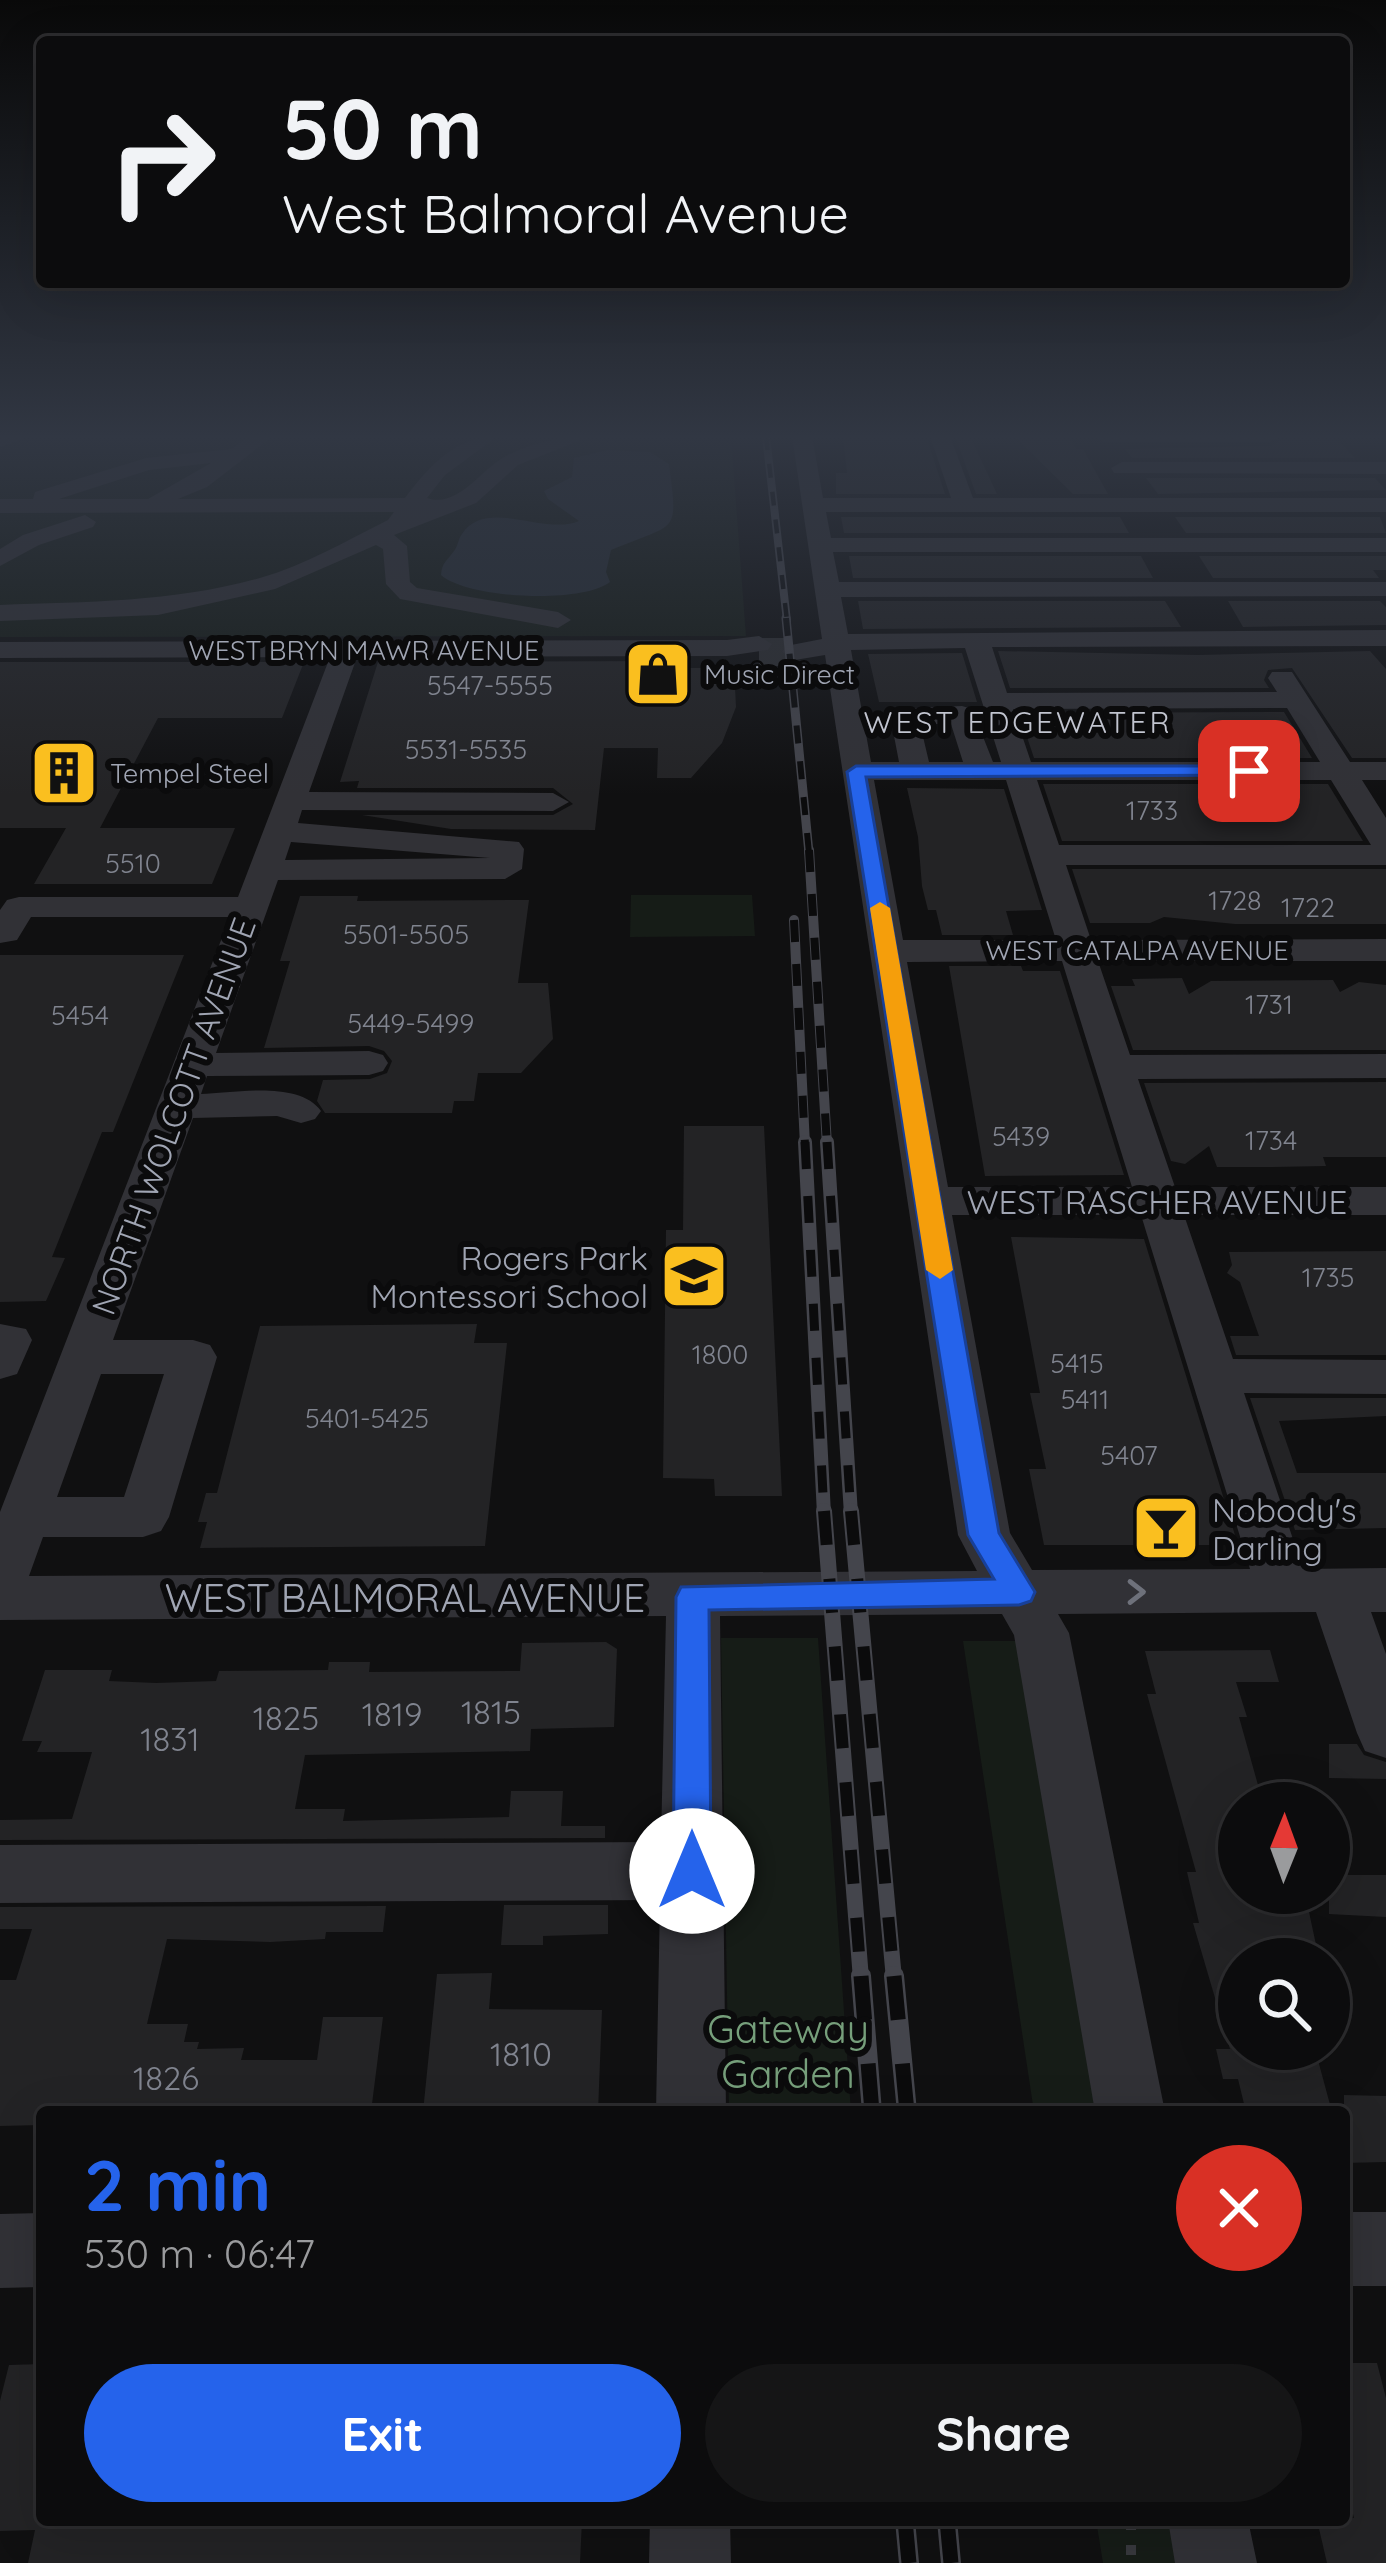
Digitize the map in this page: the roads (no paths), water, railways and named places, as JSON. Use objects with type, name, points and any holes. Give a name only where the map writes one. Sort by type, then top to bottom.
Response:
[{"type":"street","points":[[0,613],[158,607],[230,594],[336,556]]},
{"type":"street","points":[[396,556],[398,584],[410,594],[557,620]]},
{"type":"street","points":[[822,556],[984,1535],[1041,1633],[1129,2106]]},
{"type":"street","points":[[1173,556],[1220,639]]},
{"type":"street","points":[[0,589],[34,603],[95,609]]},
{"type":"street","points":[[827,590],[1386,589]]},
{"type":"street","points":[[794,648],[976,639],[1386,638]]},
{"type":"street","points":[[976,639],[996,701],[1000,771]]},
{"type":"street","points":[[1257,639],[1386,843]]},
{"type":"street","name":"WEST BRYN MAWR AVENUE","points":[[0,650],[759,648]]},
{"type":"street","name":"NORTH WOLCOTT AVENUE","points":[[0,1582],[346,651]]},
{"type":"street","points":[[996,701],[1296,700]]},
{"type":"street","points":[[916,771],[904,715],[962,715],[1000,771],[1046,855],[1215,1376],[1335,1591],[1386,1733]]},
{"type":"street","points":[[856,772],[1386,771]]},
{"type":"street","points":[[0,933],[5,933],[20,907],[271,852],[553,802]]},
{"type":"street","points":[[347,832],[450,849],[508,849],[505,869],[271,852],[347,832]]},
{"type":"street","points":[[1046,855],[1386,855]]},
{"type":"street","name":"WEST CATALPA AVENUE","points":[[887,951],[1386,950]]},
{"type":"street","points":[[192,1065],[369,1063]]},
{"type":"street","points":[[1114,1066],[1386,1066]]},
{"type":"street","points":[[177,1106],[281,1104],[301,1111]]},
{"type":"street","name":"WEST RASCHER AVENUE","points":[[928,1201],[1386,1201]]},
{"type":"street","points":[[0,1340],[9,1340],[0,1362]]},
{"type":"street","points":[[24,1517],[143,1517],[193,1357],[84,1357]]},
{"type":"street","points":[[1215,1376],[1386,1377]]},
{"type":"street","name":"WEST BALMORAL AVENUE","points":[[0,1598],[1335,1591]]},
{"type":"street","points":[[691,2106],[693,1597]]},
{"type":"street","points":[[0,1874],[692,1871]]},
{"type":"street","points":[[1350,2249],[1386,2249]]},
{"type":"street","points":[[0,2251],[36,2250]]},
{"type":"street","points":[[690,2526],[690,2563]]},
{"type":"street","points":[[1209,2526],[1216,2563]]},
{"type":"tunnel","points":[[759,652],[795,652]]},
{"type":"railway","points":[[780,556],[787,621]]},
{"type":"railway","points":[[786,618],[809,853]]},
{"type":"railway","points":[[809,850],[827,1145]]},
{"type":"railway","points":[[794,920],[805,1145]]},
{"type":"railway","points":[[805,1142],[824,1514]]},
{"type":"railway","points":[[827,1142],[851,1514]]},
{"type":"railway","points":[[824,1511],[861,1979]]},
{"type":"railway","points":[[851,1511],[894,1979]]},
{"type":"railway","points":[[861,1976],[872,2106]]},
{"type":"railway","points":[[894,1976],[906,2106]]},
{"type":"railway","points":[[906,2526],[909,2563]]},
{"type":"railway","points":[[948,2526],[951,2563]]},
{"type":"place","name":"Music Direct","points":[[658,674]]},
{"type":"place","name":"Tempel Steel","points":[[64,773]]},
{"type":"place","name":"Rogers Park Montessori School","points":[[694,1276]]},
{"type":"place","name":"Nobody's Darling","points":[[1166,1528]]},
{"type":"district","name":"WEST EDGEWATER","points":[[1018,722]]},
{"type":"park label","name":"Gateway Garden","points":[[788,2050]]}]
